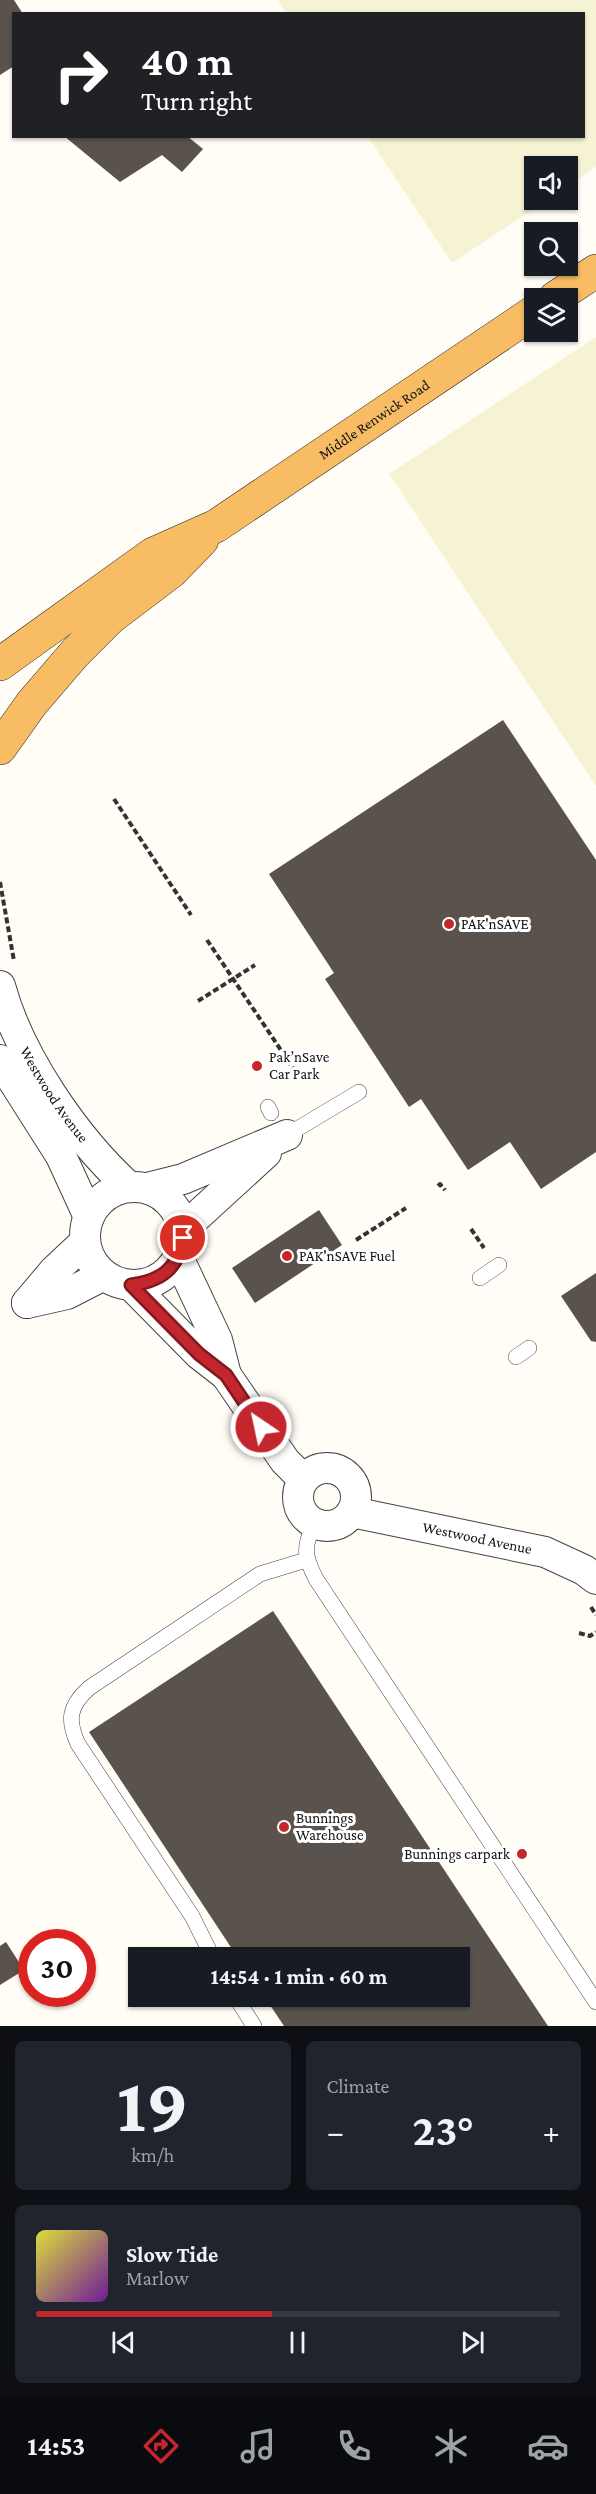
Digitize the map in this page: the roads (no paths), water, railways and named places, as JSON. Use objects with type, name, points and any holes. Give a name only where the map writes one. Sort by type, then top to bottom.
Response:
[{"type":"highway","points":[[570,288],[596,271]]},
{"type":"highway","name":"Middle Renwick Road","points":[[0,664],[153,554],[216,526],[524,319]]},
{"type":"highway","name":"Middle Renwick Road","points":[[0,748],[32,703],[75,653],[110,618],[172,571],[216,526]]},
{"type":"street","name":"Westwood Avenue","points":[[8,979],[17,1033],[43,1079],[91,1149],[138,1187]]},
{"type":"street","name":"Westwood Avenue","points":[[0,1060],[61,1156],[87,1229]]},
{"type":"street","points":[[104,1275],[67,1294],[27,1304],[87,1229],[98,1202],[112,1191],[183,1179],[275,1118]]},
{"type":"street","points":[[87,1229],[92,1260],[104,1275],[117,1282],[131,1285],[150,1282],[167,1272],[181,1243],[275,1118]]},
{"type":"street","points":[[138,1187],[164,1197],[177,1210],[181,1243],[217,1341],[226,1375]]},
{"type":"street","points":[[131,1285],[199,1354],[226,1375],[285,1461],[303,1479]]},
{"type":"street","points":[[335,1468],[345,1472],[356,1492],[356,1502],[352,1512],[337,1524],[327,1526],[315,1523],[301,1512],[298,1502],[298,1492],[303,1479],[317,1469],[335,1468]]},
{"type":"street","name":"Westwood Avenue","points":[[352,1512],[544,1552],[584,1570],[596,1580]]},
{"type":"lane","points":[[275,1118],[359,1092]]},
{"type":"lane","points":[[480,1278],[500,1264]]},
{"type":"lane","points":[[516,1357],[529,1347]]},
{"type":"lane","points":[[315,1523],[309,1535],[306,1560],[335,1610],[596,2002]]},
{"type":"lane","points":[[208,1947],[192,1916],[78,1744],[70,1717],[76,1699],[89,1688],[222,1599],[260,1574],[306,1560]]},
{"type":"lane","points":[[242,2007],[254,2026]]},
{"type":"place","name":"PAK'nSAVE","points":[[449,924]]},
{"type":"place","name":"Pak’nSave Car Park","points":[[257,1066]]},
{"type":"place","name":"PAK'nSAVE Fuel","points":[[287,1256]]},
{"type":"place","name":"Bunnings Warehouse","points":[[284,1827]]},
{"type":"place","name":"Bunnings carpark","points":[[522,1854]]}]
